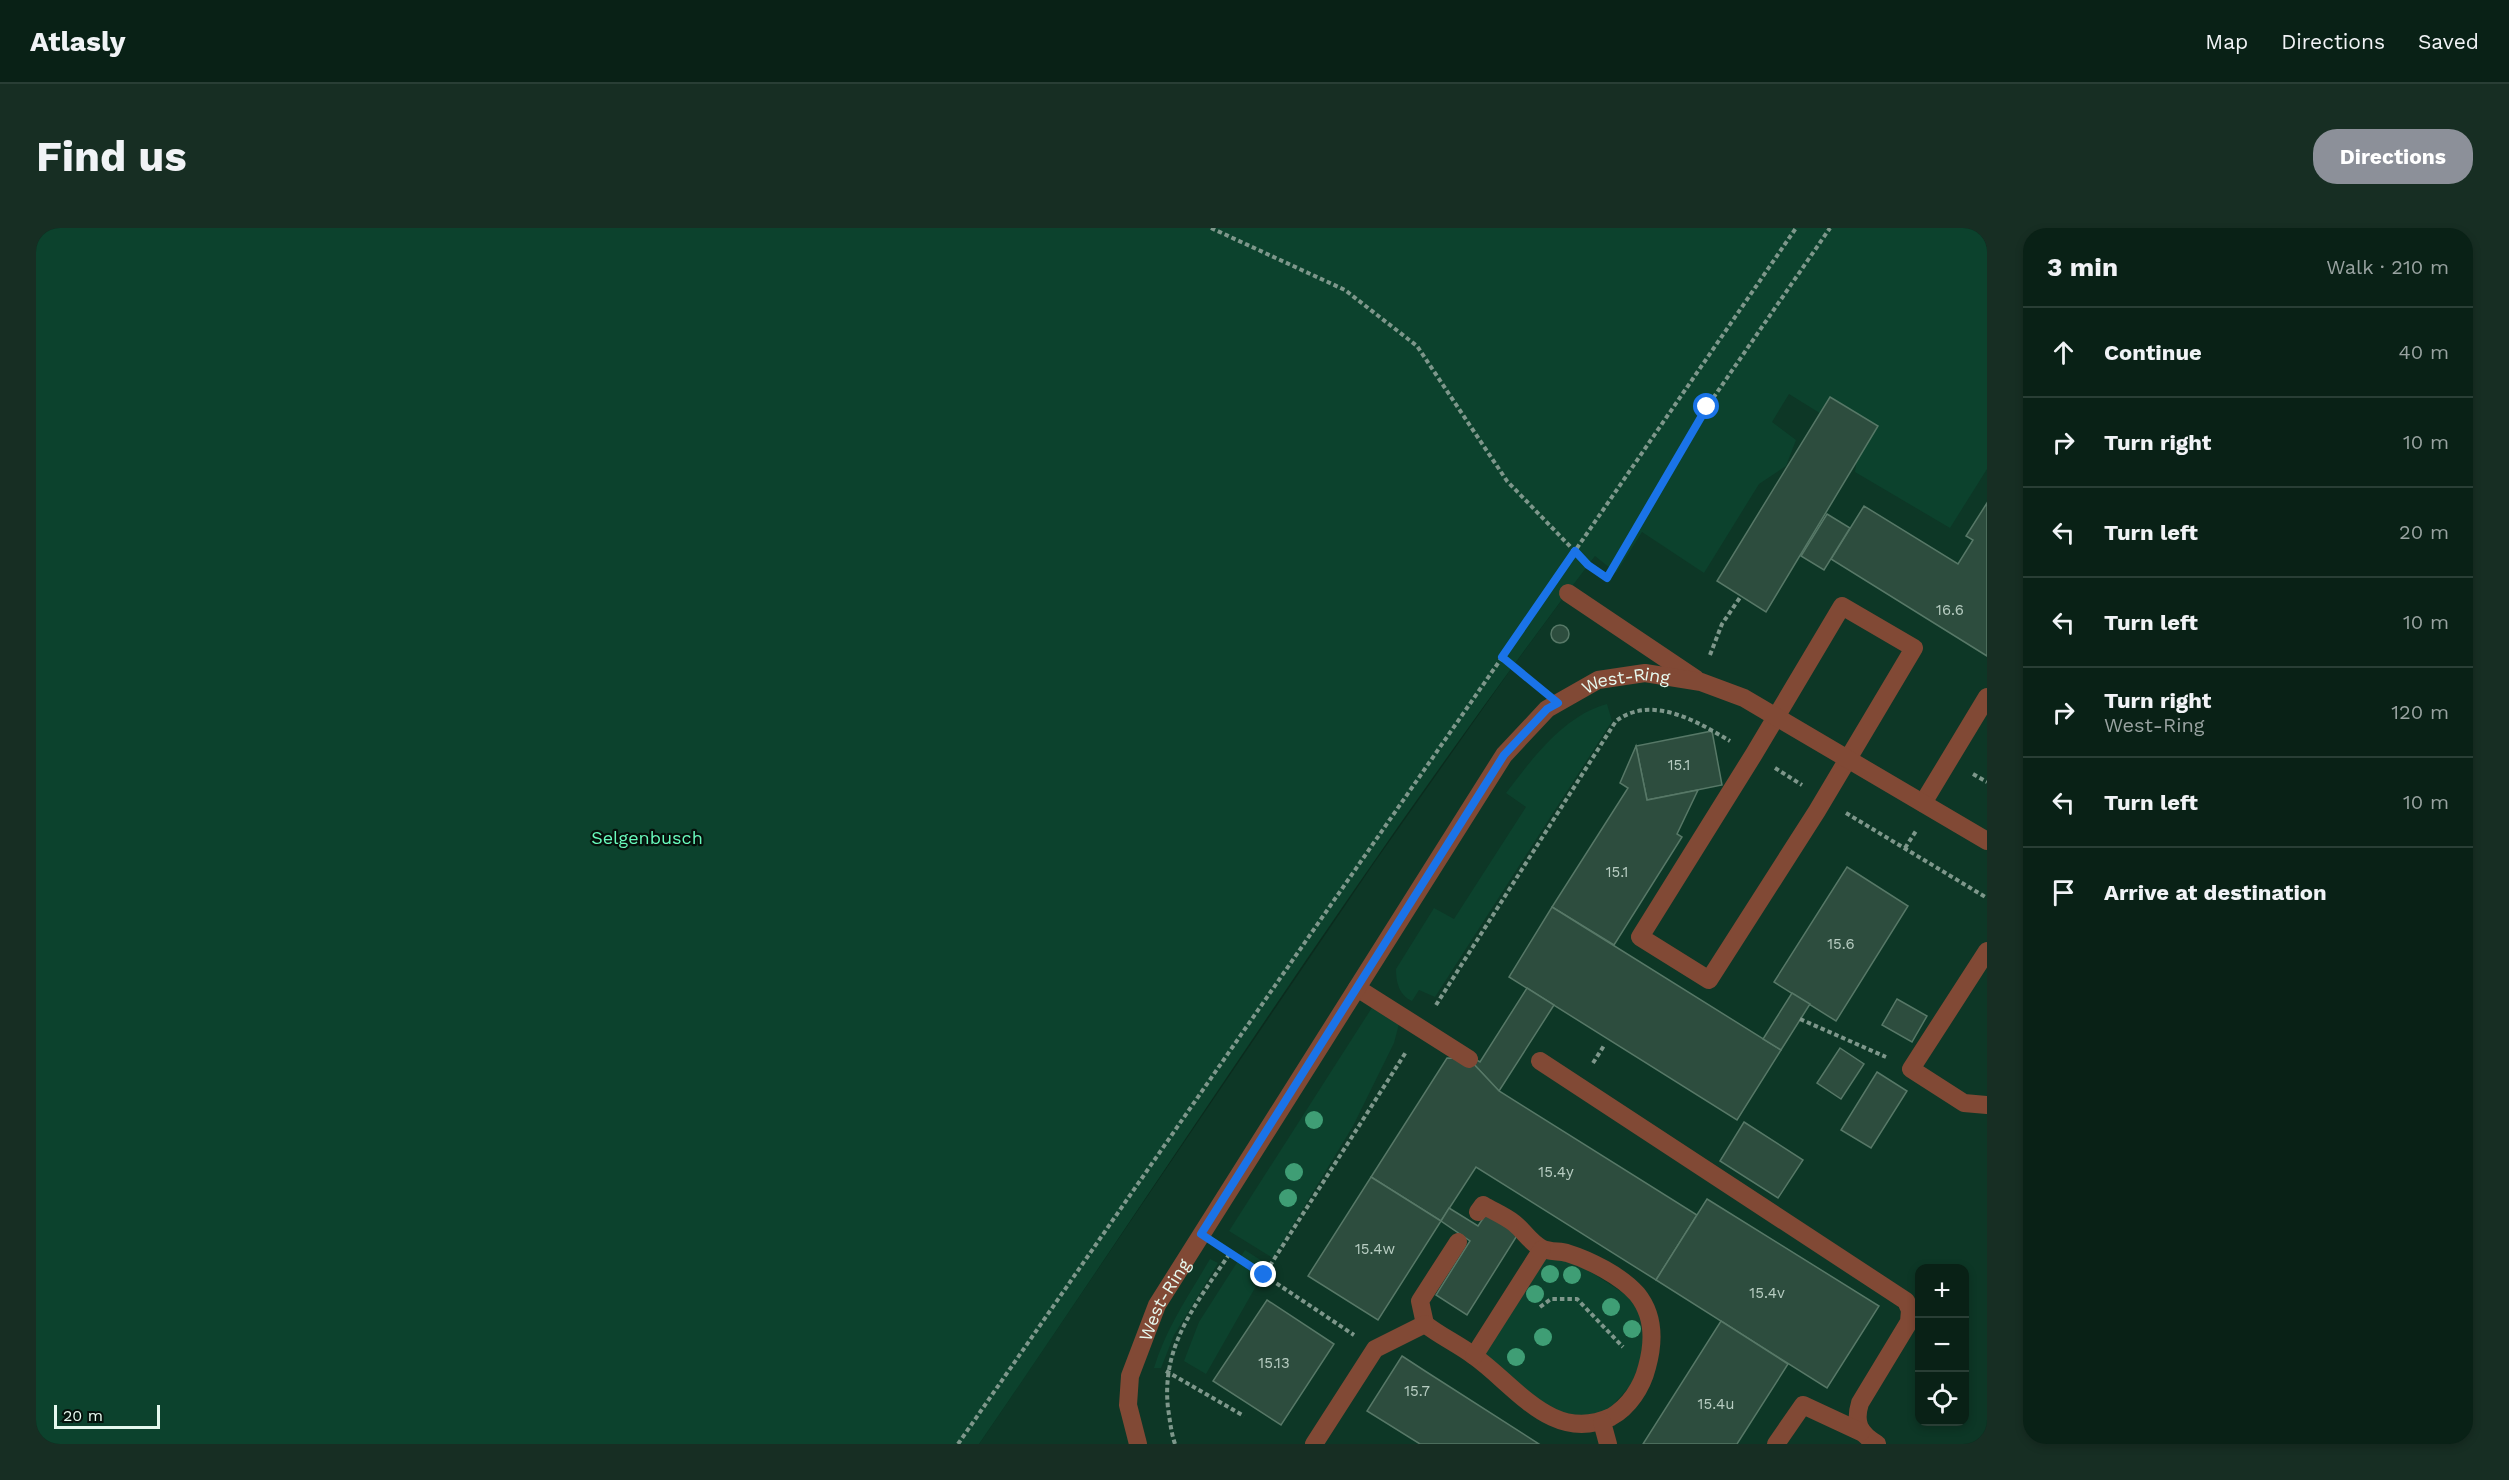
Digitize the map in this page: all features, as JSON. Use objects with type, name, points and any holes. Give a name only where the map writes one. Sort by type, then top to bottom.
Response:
[{"type":"street","points":[[1568,593],[1701,682]]},
{"type":"street","points":[[1842,606],[1914,648],[1848,759],[1709,980],[1640,937],[1754,754],[1842,606]]},
{"type":"street","name":"West-Ring","points":[[1138,1444],[1128,1405],[1130,1376],[1157,1305],[1504,755],[1547,709],[1598,680],[1645,673],[1701,682],[1744,698],[1987,841]]},
{"type":"street","points":[[1923,803],[1987,697]]},
{"type":"street","points":[[1987,951],[1911,1069],[1964,1103],[1987,1105]]},
{"type":"street","points":[[1357,988],[1469,1059]]},
{"type":"street","points":[[1540,1061],[1906,1301],[1910,1310],[1909,1322],[1860,1403],[1857,1423],[1861,1432]]},
{"type":"street","points":[[1458,1242],[1420,1301],[1425,1324],[1474,1356],[1533,1408],[1555,1423],[1578,1427],[1602,1422],[1620,1412],[1637,1393],[1648,1367],[1652,1348],[1651,1324],[1647,1306],[1635,1292],[1587,1261],[1566,1253],[1542,1249],[1527,1238],[1514,1223],[1483,1205],[1478,1212]]},
{"type":"street","points":[[1474,1356],[1542,1249]]},
{"type":"street","points":[[1314,1444],[1375,1349],[1425,1324]]},
{"type":"street","points":[[1776,1444],[1803,1405],[1861,1432],[1877,1444]]},
{"type":"street","points":[[1602,1422],[1608,1444]]},
{"type":"path","points":[[1211,228],[1345,290],[1417,346],[1507,481],[1588,565],[1607,578]]},
{"type":"path","points":[[1559,576],[1796,228]]},
{"type":"path","points":[[1590,608],[1707,407],[1830,228]]},
{"type":"path","points":[[958,1444],[1547,593]]},
{"type":"path","points":[[1701,682],[1722,624],[1741,596]]},
{"type":"path","points":[[1502,657],[1558,703]]},
{"type":"path","points":[[1264,1275],[1616,721],[1634,712],[1666,711],[1690,719],[1754,754],[1823,799],[1987,898]]},
{"type":"path","points":[[1800,1018],[1911,1069]]},
{"type":"path","points":[[1201,1234],[1375,1349]]},
{"type":"path","points":[[1175,1444],[1171,1433],[1167,1402],[1168,1371],[1173,1348],[1190,1314],[1230,1253]]},
{"type":"path","points":[[1534,1311],[1551,1299],[1577,1299],[1628,1353],[1648,1367]]},
{"type":"path","points":[[1130,1376],[1168,1371],[1244,1416]]},
{"type":"shaded area","points":[[1987,228],[1987,1444],[979,1444],[1372,866],[1513,666],[1595,555]]},
{"type":"green space","name":"Selgenbusch","points":[[36,228],[1987,228],[1987,469],[1950,528],[1855,472],[1860,438],[1789,394],[1772,422],[1796,440],[1786,466],[1759,484],[1704,573],[1642,532],[1616,573],[1595,556],[1514,664],[1358,884],[979,1444],[36,1444]]},
{"type":"green space","points":[[1607,704],[1612,721],[1435,997],[1419,990],[1412,1001],[1399,988],[1396,969],[1434,908],[1454,919],[1526,807],[1506,793],[1538,753],[1563,728],[1576,718]]},
{"type":"green space","points":[[1373,1006],[1399,1024],[1394,1043],[1353,1126],[1273,1258],[1229,1231]]},
{"type":"green space","points":[[1245,1250],[1268,1265],[1206,1374],[1184,1361],[1199,1322]]},
{"type":"green space","points":[[1544,1257],[1566,1259],[1586,1269],[1628,1296],[1642,1309],[1646,1348],[1631,1385],[1612,1406],[1598,1415],[1580,1417],[1556,1413],[1483,1353]]},
{"type":"green space","points":[[1210,1259],[1218,1263],[1174,1335],[1161,1368],[1154,1368],[1171,1325]]},
{"type":"building","points":[[1830,397],[1878,426],[1766,612],[1717,581]]},
{"type":"building","points":[[1987,503],[1987,656],[1831,559],[1864,506],[1958,564],[1973,540],[1966,536]]},
{"type":"building","points":[[1827,514],[1850,528],[1824,570],[1801,556]]},
{"type":"building","points":[[1560,625],[1566,628],[1569,634],[1566,640],[1560,643],[1554,640],[1551,634],[1554,628]]},
{"type":"building","points":[[1712,731],[1722,785],[1647,800],[1636,746]]},
{"type":"building","points":[[1636,746],[1647,800],[1698,790],[1677,834],[1682,837],[1614,945],[1552,907],[1628,788],[1620,783]]},
{"type":"building","points":[[1847,867],[1908,906],[1836,1021],[1774,982]]},
{"type":"building","points":[[1552,907],[1781,1050],[1737,1120],[1509,977]]},
{"type":"building","points":[[1527,988],[1554,1005],[1499,1091],[1469,1059],[1470,1056],[1480,1062]]},
{"type":"building","points":[[1792,993],[1810,1004],[1781,1050],[1763,1039]]},
{"type":"building","points":[[1897,999],[1927,1016],[1912,1042],[1882,1025]]},
{"type":"building","points":[[1840,1048],[1864,1064],[1841,1099],[1817,1083]]},
{"type":"building","points":[[1447,1058],[1469,1059],[1499,1091],[1697,1215],[1656,1280],[1476,1167],[1441,1221],[1371,1177]]},
{"type":"building","points":[[1877,1072],[1907,1091],[1871,1148],[1841,1130]]},
{"type":"building","points":[[1744,1122],[1803,1160],[1778,1198],[1720,1161]]},
{"type":"building","points":[[1371,1177],[1441,1221],[1378,1320],[1308,1276]]},
{"type":"building","points":[[1707,1199],[1879,1306],[1827,1388],[1656,1280]]},
{"type":"building","points":[[1449,1208],[1478,1226],[1486,1214],[1518,1234],[1467,1315],[1436,1295],[1470,1241],[1441,1221]]},
{"type":"building","points":[[1267,1300],[1334,1344],[1281,1425],[1213,1381]]},
{"type":"building","points":[[1721,1321],[1788,1364],[1737,1444],[1643,1444]]},
{"type":"building","points":[[1402,1356],[1539,1444],[1420,1444],[1367,1411]]},
{"type":"route","points":[[1264,1275],[1201,1234],[1504,755],[1547,709],[1558,703],[1502,657],[1575,551],[1588,565],[1607,578],[1707,407]]}]
